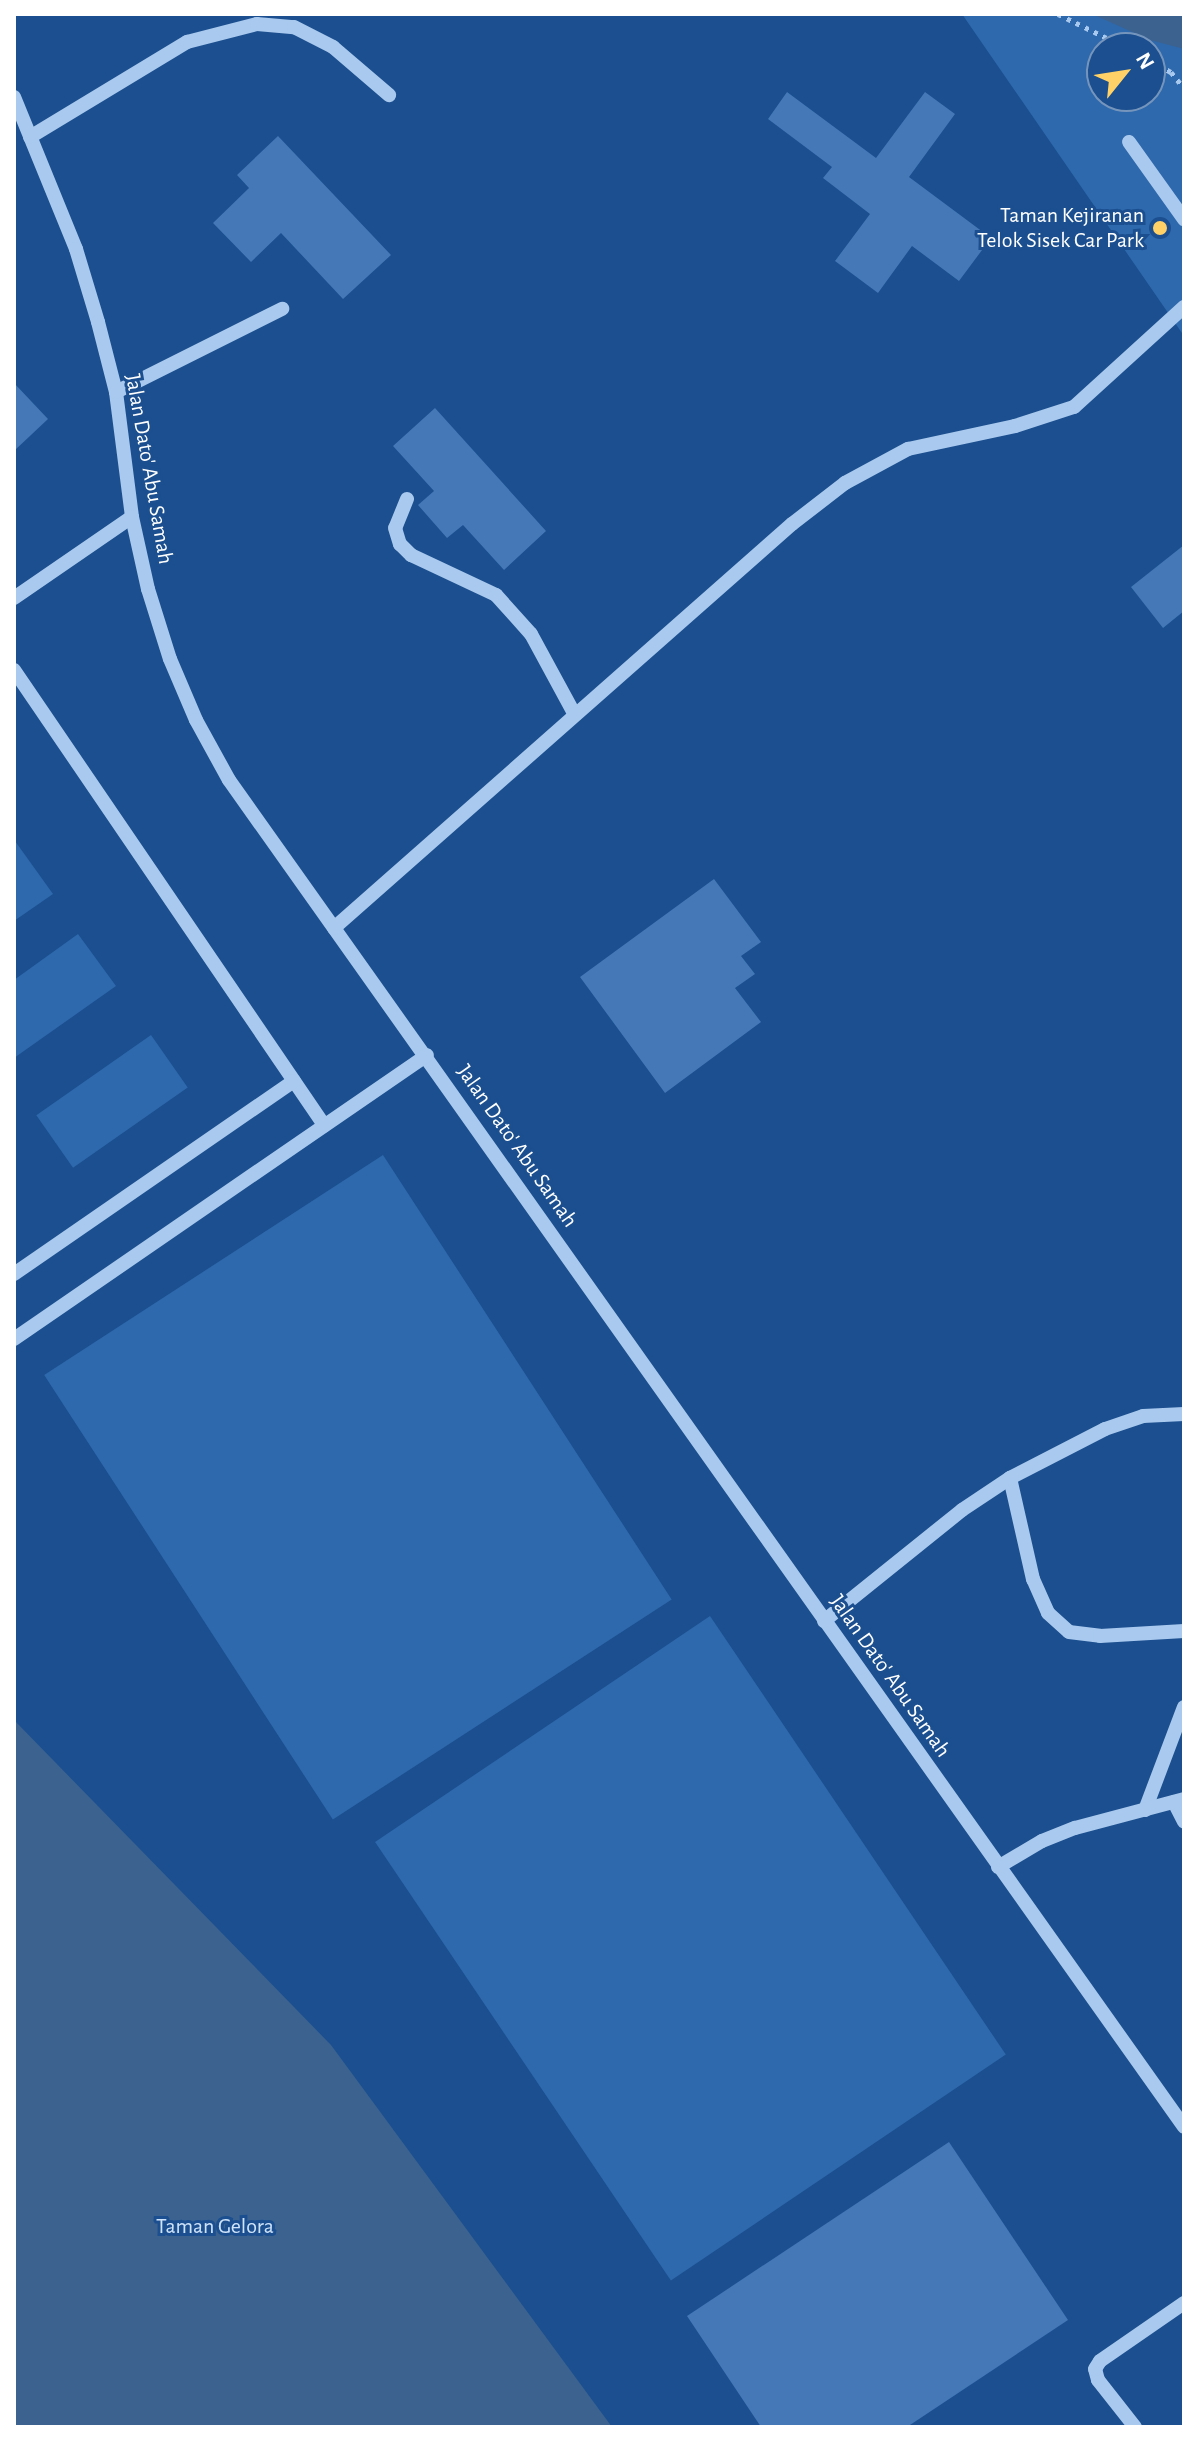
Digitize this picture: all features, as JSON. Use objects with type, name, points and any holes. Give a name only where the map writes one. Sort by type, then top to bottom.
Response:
[{"type":"street","points":[[30,137],[187,42],[257,24],[294,27],[333,47],[389,95]]},
{"type":"street","name":"Jalan Dato' Abu Samah","points":[[14,97],[76,249],[116,392],[132,517],[165,645],[196,720],[229,780],[427,1055],[1184,2127]]},
{"type":"street","points":[[1129,142],[1184,219]]},
{"type":"street","points":[[334,928],[792,524],[845,483],[908,449],[1015,426],[1074,407],[1184,307]]},
{"type":"street","points":[[116,392],[282,309]]},
{"type":"street","points":[[407,499],[395,528],[400,544],[411,555],[496,595],[531,634],[575,715]]},
{"type":"street","points":[[14,598],[132,517]]},
{"type":"street","points":[[14,670],[324,1125]]},
{"type":"street","points":[[14,1339],[427,1055]]},
{"type":"street","points":[[14,1274],[294,1081]]},
{"type":"street","points":[[824,1621],[962,1510],[1010,1478],[1130,1420],[1154,1414],[1184,1414]]},
{"type":"street","points":[[1010,1478],[1033,1579],[1048,1613],[1069,1632],[1100,1636],[1184,1631]]},
{"type":"street","points":[[1145,1810],[1184,1707]]},
{"type":"street","points":[[998,1867],[1064,1832],[1179,1800],[1184,1822]]},
{"type":"street","points":[[1135,2427],[1098,2380],[1095,2369],[1100,2361],[1184,2303]]},
{"type":"path","points":[[1058,14],[1095,32]]},
{"type":"path","points":[[1166,69],[1184,88]]},
{"type":"shaded area","points":[[962,14],[1184,14],[1184,336]]},
{"type":"shaded area","points":[[1092,14],[1184,14],[1184,49],[1166,44],[1166,32],[1132,32]]},
{"type":"shaded area","points":[[14,842],[53,894],[14,921]]},
{"type":"shaded area","points":[[78,934],[116,986],[14,1058],[14,980]]},
{"type":"shaded area","points":[[151,1035],[188,1087],[73,1168],[36,1115]]},
{"type":"shaded area","points":[[383,1155],[672,1599],[333,1820],[44,1375]]},
{"type":"shaded area","points":[[710,1616],[1006,2055],[671,2280],[375,1842]]},
{"type":"shaded area","name":"Taman Gelora","points":[[14,1720],[331,2045],[612,2427],[14,2427]]},
{"type":"building","points":[[787,92],[876,158],[925,92],[955,114],[909,177],[991,238],[959,281],[912,246],[878,293],[835,261],[870,214],[823,178],[832,167],[768,119]]},
{"type":"building","points":[[278,136],[391,255],[343,299],[281,233],[251,262],[213,223],[249,188],[237,175]]},
{"type":"building","points":[[14,383],[48,419],[14,451]]},
{"type":"building","points":[[435,408],[546,531],[504,570],[463,525],[447,538],[418,505],[434,491],[393,446]]},
{"type":"building","points":[[1184,545],[1184,611],[1163,628],[1131,587]]},
{"type":"building","points":[[714,879],[761,942],[741,956],[755,974],[735,988],[761,1022],[665,1093],[580,977]]},
{"type":"building","points":[[949,2142],[1068,2320],[907,2427],[761,2427],[687,2316]]},
{"type":"place","name":"Taman Kejiranan Telok Sisek Car Park","points":[[1160,228]]}]
